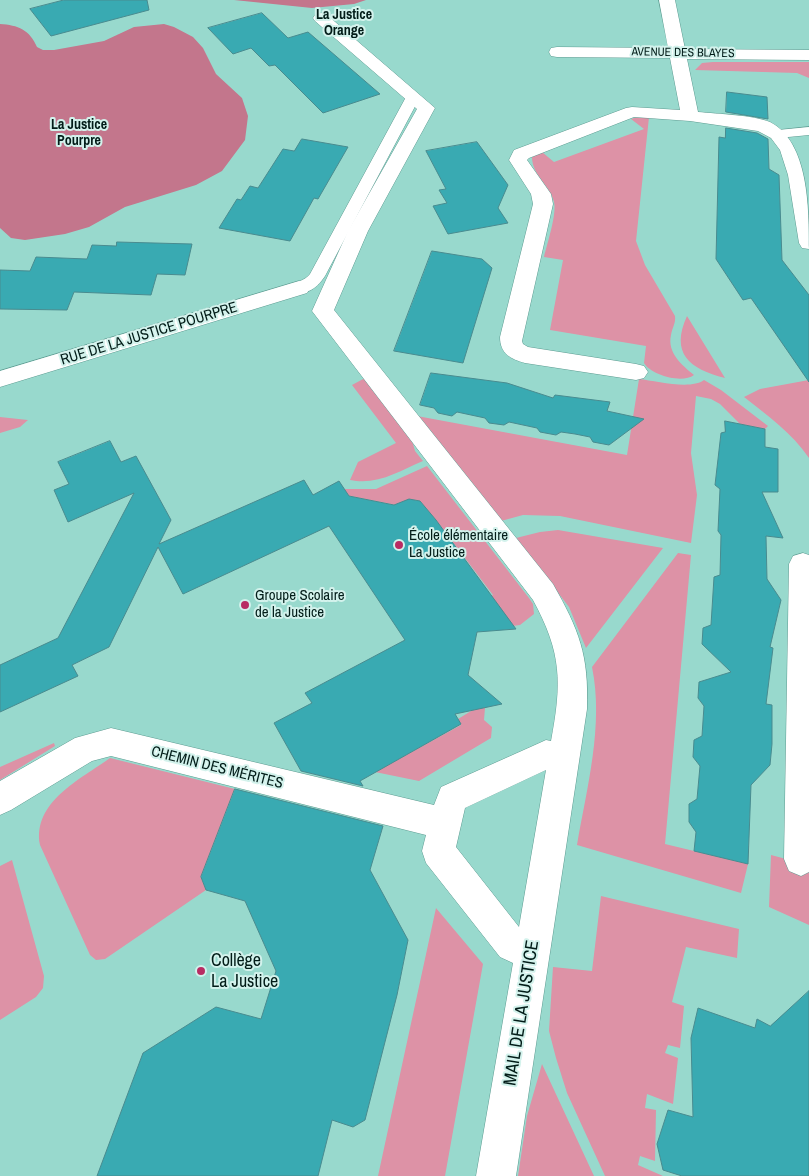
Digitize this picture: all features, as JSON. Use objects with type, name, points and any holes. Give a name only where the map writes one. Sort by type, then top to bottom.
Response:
[{"type":"street","points":[[667,0],[690,116]]},
{"type":"street","points":[[321,18],[414,97]]},
{"type":"street","name":"AVENUE DES BLAYES","points":[[557,52],[809,55]]},
{"type":"street","name":"MAIL DE LA JUSTICE","points":[[414,97],[426,108],[358,232],[323,306],[323,311],[543,592],[564,630],[573,661],[572,708],[496,1176]]},
{"type":"street","points":[[636,372],[525,355],[513,348],[511,337],[543,204],[540,194],[518,160],[519,156],[628,112],[690,116],[755,125],[778,134],[789,150],[798,176],[809,243]]},
{"type":"street","name":"RUE DE LA JUSTICE POURPRE","points":[[0,379],[298,288]]},
{"type":"street","points":[[801,859],[805,727],[803,564]]},
{"type":"street","name":"CHEMIN DES MÉRITES","points":[[0,799],[86,748],[111,742],[445,824]]},
{"type":"street","points":[[532,950],[512,945],[438,851],[452,798],[546,755],[564,758]]},
{"type":"lane","points":[[298,288],[312,283],[317,276],[414,97]]},
{"type":"lane","points":[[778,134],[809,131]]},
{"type":"shaded area","points":[[234,0],[366,0],[354,4],[312,8]]},
{"type":"shaded area","points":[[0,24],[23,29],[31,36],[37,47],[43,50],[54,50],[104,41],[134,27],[164,24],[174,27],[193,37],[203,48],[216,74],[242,98],[248,116],[245,140],[222,171],[196,185],[125,207],[89,227],[65,234],[25,240],[11,238],[0,228]]},
{"type":"shaded area","points":[[809,62],[809,78],[797,73],[695,70],[702,63]]},
{"type":"shaded area","points":[[649,117],[636,241],[645,265],[675,316],[670,341],[671,347],[676,358],[694,375],[689,378],[667,377],[653,371],[644,363],[646,346],[550,330],[563,260],[544,257],[555,207],[552,196],[535,169],[532,157],[542,152],[554,162],[644,129],[631,119]]},
{"type":"shaded area","points":[[687,316],[725,378],[701,370],[686,358],[682,350],[681,340],[682,329]]},
{"type":"shaded area","points":[[365,378],[410,433],[415,451],[423,461],[388,477],[360,481],[350,480],[358,462],[396,443],[352,385]]},
{"type":"shaded area","points":[[639,379],[682,385],[698,383],[704,380],[721,390],[768,426],[765,429],[740,424],[720,404],[711,399],[696,396],[691,453],[697,495],[691,543],[560,516],[523,515],[501,521],[417,416],[627,455]]},
{"type":"shaded area","points":[[809,380],[809,458],[787,433],[744,397],[760,389]]},
{"type":"shaded area","points":[[0,417],[28,420],[20,427],[0,433]]},
{"type":"shaded area","points":[[427,466],[533,604],[534,614],[520,625],[512,626],[486,598],[493,595],[420,501],[409,499],[401,506],[345,495],[344,489],[376,489]]},
{"type":"shaded area","points":[[558,530],[663,548],[586,648],[569,607],[516,538]]},
{"type":"shaded area","points":[[678,553],[691,555],[665,844],[748,864],[741,893],[577,845],[593,756],[595,734],[596,711],[592,667]]},
{"type":"shaded area","points":[[476,708],[485,708],[484,720],[492,727],[491,738],[419,781],[375,772],[461,725],[458,719]]},
{"type":"shaded area","points":[[54,743],[55,746],[0,780],[0,767]]},
{"type":"shaded area","points":[[110,758],[235,789],[201,877],[206,890],[105,959],[96,960],[90,955],[40,845],[40,830],[43,816],[61,793]]},
{"type":"shaded area","points":[[771,855],[809,865],[809,925],[769,907]]},
{"type":"shaded area","points":[[12,860],[44,976],[43,988],[36,997],[0,1020],[0,866]]},
{"type":"shaded area","points":[[601,896],[739,929],[737,958],[686,947],[672,1002],[684,1006],[680,1048],[668,1045],[665,1053],[678,1058],[673,1104],[647,1094],[645,1108],[656,1110],[655,1161],[640,1156],[638,1165],[663,1176],[605,1176],[567,1093],[549,1031],[553,967],[592,971]]},
{"type":"shaded area","points":[[436,908],[483,964],[445,1176],[378,1176]]},
{"type":"shaded area","points":[[542,1064],[594,1176],[518,1176],[527,1116]]},
{"type":"building","points":[[64,0],[147,0],[149,10],[51,36],[30,9]]},
{"type":"building","points":[[262,13],[288,38],[308,32],[380,94],[323,113],[275,65],[269,66],[251,48],[233,54],[208,28]]},
{"type":"building","points":[[727,92],[767,97],[768,119],[726,112]]},
{"type":"building","points":[[726,128],[757,133],[768,139],[769,169],[779,175],[782,260],[809,295],[809,382],[751,298],[743,300],[716,259],[719,137],[725,138]]},
{"type":"building","points":[[302,139],[348,147],[318,199],[314,198],[290,241],[219,228],[237,199],[241,200],[250,186],[258,188],[283,149],[294,151]]},
{"type":"building","points":[[477,142],[508,185],[498,208],[508,223],[448,234],[433,206],[447,203],[439,190],[446,189],[426,151]]},
{"type":"building","points":[[117,242],[192,244],[185,275],[157,274],[151,295],[74,292],[67,310],[0,309],[0,270],[30,271],[36,257],[87,259],[92,245],[116,246]]},
{"type":"building","points":[[432,251],[482,259],[492,268],[463,363],[394,351]]},
{"type":"building","points":[[431,373],[507,383],[553,398],[555,395],[610,402],[607,411],[644,419],[609,445],[593,442],[590,437],[575,434],[561,432],[556,435],[540,432],[537,428],[509,422],[504,425],[489,423],[485,418],[457,412],[452,416],[438,413],[434,408],[420,405]]},
{"type":"building","points":[[725,421],[765,429],[765,447],[778,449],[778,492],[762,492],[783,538],[766,536],[767,579],[781,600],[770,647],[773,648],[766,704],[772,705],[770,765],[751,785],[748,864],[694,851],[696,832],[689,822],[689,804],[697,799],[700,766],[693,757],[694,740],[702,736],[704,706],[698,698],[699,682],[731,672],[702,644],[703,628],[711,625],[714,577],[720,575],[721,535],[718,531],[720,489],[715,485],[721,433],[725,432]]},
{"type":"building","points":[[110,441],[121,462],[136,456],[171,520],[159,544],[304,480],[313,495],[339,481],[349,496],[394,505],[409,499],[420,501],[516,629],[477,632],[468,675],[502,704],[455,714],[461,724],[360,781],[363,786],[301,771],[274,723],[312,703],[305,693],[405,640],[329,526],[183,594],[158,547],[109,647],[72,665],[78,676],[0,712],[0,665],[58,638],[134,493],[68,522],[54,490],[69,484],[58,462]]},
{"type":"building","points":[[235,789],[383,826],[370,870],[408,940],[397,995],[365,1120],[353,1127],[332,1120],[318,1176],[97,1176],[143,1053],[216,1007],[261,1019],[276,971],[245,901],[206,890],[201,877]]},
{"type":"building","points":[[809,991],[809,1176],[682,1176],[663,1170],[657,1144],[668,1110],[693,1117],[691,1038],[698,1008],[755,1028],[757,1019],[770,1026]]},
{"type":"place","name":"École élémentaire La Justice","points":[[399,545]]},
{"type":"place","name":"Groupe Scolaire de la Justice","points":[[245,605]]},
{"type":"place","name":"Collège La Justice","points":[[201,971]]},
{"type":"district","name":"La Justice Orange","points":[[344,24]]},
{"type":"district","name":"La Justice Pourpre","points":[[79,134]]}]
